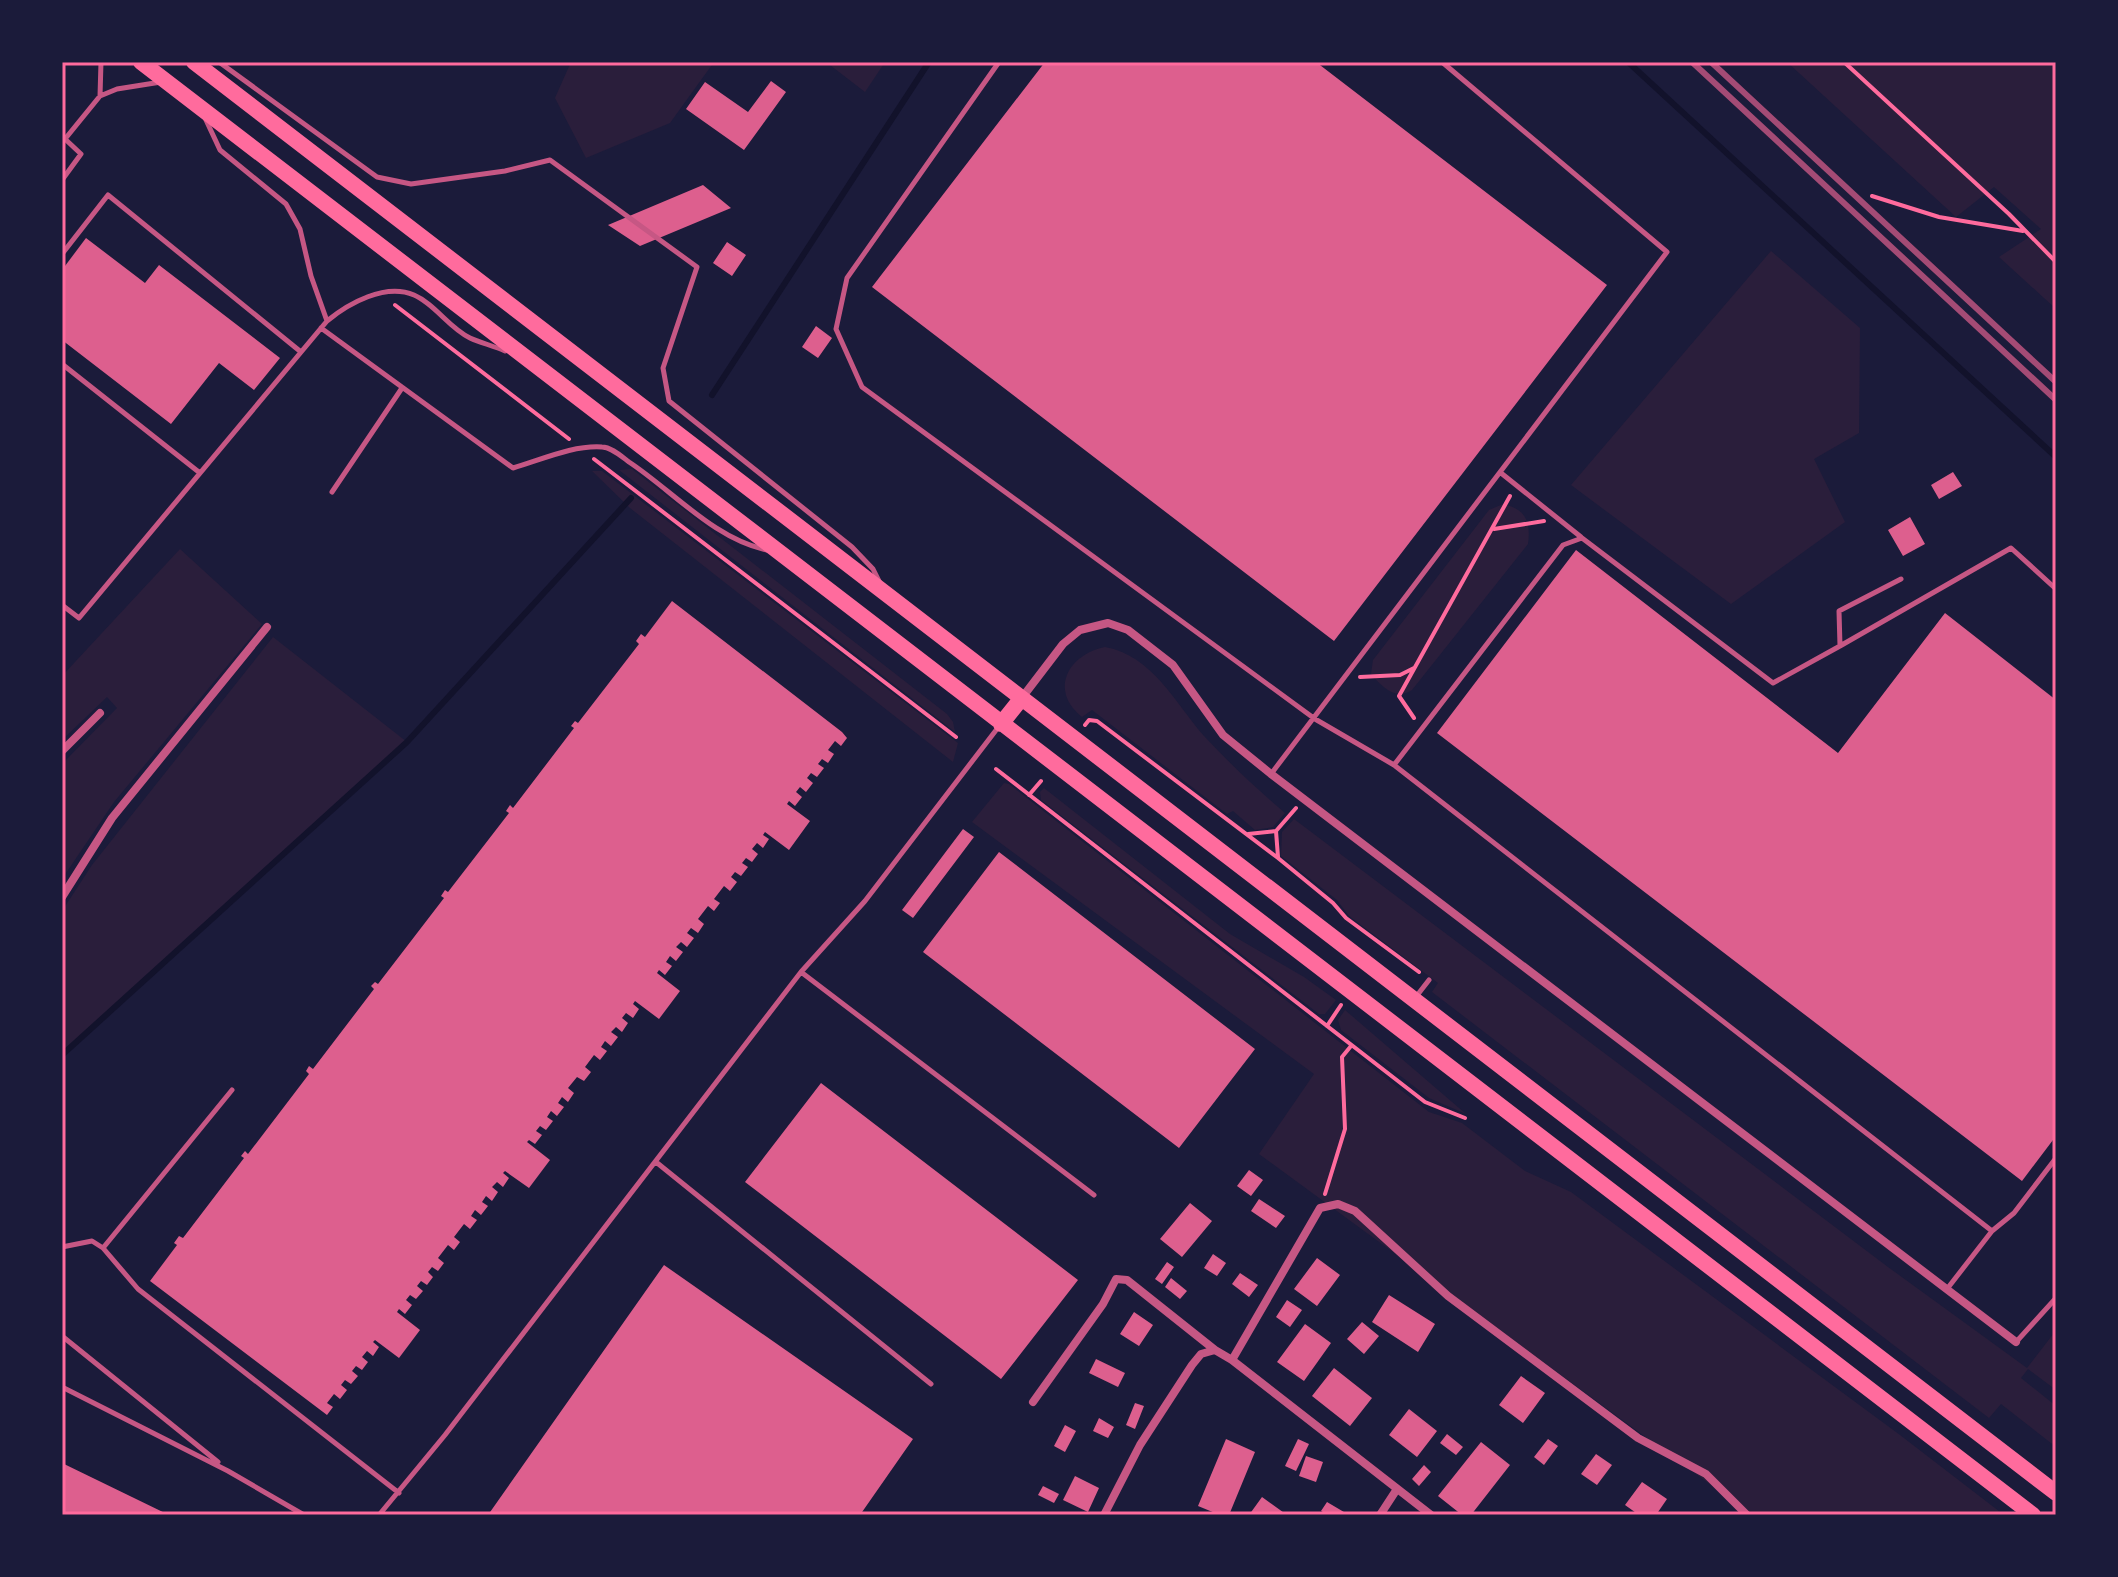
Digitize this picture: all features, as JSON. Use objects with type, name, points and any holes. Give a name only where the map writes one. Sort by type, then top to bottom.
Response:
[{"type":"highway","points":[[141,62],[2033,1515]]},
{"type":"highway","points":[[194,62],[2056,1493]]},
{"type":"highway","points":[[1001,724],[1021,699]]},
{"type":"street","points":[[1021,699],[1063,644],[1080,630],[1108,623],[1128,630],[1173,665],[1223,735],[1271,774],[2016,1342]]},
{"type":"street","points":[[62,897],[112,818],[267,627]]},
{"type":"street","points":[[62,751],[100,713]]},
{"type":"street","points":[[1232,1360],[1320,1208],[1338,1204],[1355,1211],[1448,1296],[1638,1438],[1706,1474],[1747,1515]]},
{"type":"street","points":[[1033,1402],[1103,1304],[1116,1279],[1127,1280],[1431,1515]]},
{"type":"street","points":[[1104,1515],[1140,1445],[1192,1365],[1201,1354],[1215,1350]]},
{"type":"street","points":[[1380,1515],[1397,1489]]},
{"type":"lane","points":[[100,96],[101,62]]},
{"type":"lane","points":[[219,62],[377,177],[411,184],[505,171],[550,160],[697,267],[663,368],[669,401],[852,547],[873,569],[885,594]]},
{"type":"lane","points":[[999,62],[847,278],[836,329],[862,387],[1315,719],[1394,765],[1992,1231]]},
{"type":"lane","points":[[1271,774],[1667,252],[1442,62]]},
{"type":"lane","points":[[62,180],[81,154],[64,138],[100,96],[117,89],[166,82]]},
{"type":"lane","points":[[200,107],[220,150],[286,204],[300,229],[311,276],[327,321]]},
{"type":"lane","points":[[62,254],[108,195],[301,352]]},
{"type":"lane","points":[[62,605],[79,618],[321,328],[345,306],[380,294],[414,295],[468,337],[527,358]]},
{"type":"lane","points":[[321,328],[513,468],[580,448],[606,447],[639,468],[717,528],[749,546],[777,552]]},
{"type":"lane","points":[[62,364],[200,473]]},
{"type":"lane","points":[[332,492],[402,388]]},
{"type":"lane","points":[[1501,473],[1773,683],[2011,548],[2056,589]]},
{"type":"lane","points":[[1394,765],[1563,545],[1582,538]]},
{"type":"lane","points":[[1840,646],[1839,611],[1901,579]]},
{"type":"lane","points":[[379,1515],[801,972],[865,901],[1001,724]]},
{"type":"lane","points":[[801,972],[1094,1195]]},
{"type":"lane","points":[[1415,998],[1429,980]]},
{"type":"lane","points":[[103,1248],[232,1090]]},
{"type":"lane","points":[[1947,1289],[1992,1231],[2014,1213],[2056,1158]]},
{"type":"lane","points":[[656,1162],[931,1384]]},
{"type":"lane","points":[[62,1247],[92,1241],[103,1248],[138,1289],[399,1493]]},
{"type":"lane","points":[[2016,1342],[2056,1298]]},
{"type":"lane","points":[[62,1336],[228,1471]]},
{"type":"lane","points":[[62,1387],[228,1471],[304,1515]]},
{"type":"path","points":[[1844,62],[2056,262]]},
{"type":"path","points":[[1872,196],[1939,217],[2026,231]]},
{"type":"path","points":[[380,294],[557,428]]},
{"type":"path","points":[[610,470],[956,737]]},
{"type":"path","points":[[1422,730],[1399,696],[1514,485]]},
{"type":"path","points":[[1491,530],[1559,519]]},
{"type":"path","points":[[1346,678],[1400,675],[1415,668]]},
{"type":"path","points":[[1084,727],[1089,720],[1097,721],[1278,858],[1333,903],[1346,918],[1429,980]]},
{"type":"path","points":[[996,769],[1425,1102],[1465,1118]]},
{"type":"path","points":[[1029,795],[1041,781]]},
{"type":"path","points":[[1278,858],[1276,831],[1303,798]]},
{"type":"path","points":[[1245,834],[1276,831]]},
{"type":"path","points":[[1327,1026],[1342,1004]]},
{"type":"path","points":[[1320,1208],[1345,1129],[1342,1057],[1351,1046]]},
{"type":"shaded area","points":[[571,62],[714,62],[670,123],[586,158],[555,98]]},
{"type":"shaded area","points":[[826,62],[885,62],[865,92]]},
{"type":"shaded area","points":[[1787,62],[2056,62],[2056,309],[1999,257],[2041,229],[1994,187],[1956,217]]},
{"type":"shaded area","points":[[1771,251],[1860,328],[1859,433],[1814,459],[1845,522],[1731,604],[1571,485]]},
{"type":"shaded area","points":[[632,469],[947,714],[955,732],[619,470]]},
{"type":"shaded area","points":[[592,471],[602,471],[958,743],[953,762],[630,508]]},
{"type":"shaded area","points":[[1503,504],[1522,513],[1529,529],[1528,544],[1412,690],[1400,694],[1390,691],[1371,674],[1373,660],[1489,510]]},
{"type":"shaded area","points":[[180,549],[262,624],[114,802],[62,879],[62,764],[117,708],[107,697],[62,740],[62,676]]},
{"type":"shaded area","points":[[273,637],[407,742],[62,1055],[62,911],[92,865]]},
{"type":"shaded area","points":[[1105,647],[1122,652],[1150,670],[1214,746],[1285,813],[1273,827],[1255,830],[1233,811],[1227,814],[1092,710],[1082,717],[1072,707],[1066,696],[1067,674],[1081,657]]},
{"type":"shaded area","points":[[1004,783],[1429,1112],[1462,1123],[1525,1171],[1571,1192],[2004,1515],[1752,1515],[1259,1154],[1314,1074],[972,822]]},
{"type":"shaded area","points":[[1044,788],[1230,934],[1304,977],[1336,1000],[1325,1014],[1319,1014],[1041,800],[1040,792]]},
{"type":"shaded area","points":[[1294,819],[1888,1267],[2027,1368],[2054,1333],[2056,1390],[2028,1369],[2021,1378],[2056,1406],[2056,1447],[2001,1404],[1989,1418],[1432,992],[1438,983],[1349,916],[1337,900],[1281,856],[1282,832]]},
{"type":"shaded area","points":[[1345,1010],[1466,1114],[1429,1098],[1341,1030],[1338,1020]]},
{"type":"building","points":[[1045,62],[1316,62],[1607,285],[1334,641],[872,287]]},
{"type":"building","points":[[771,81],[786,92],[744,150],[686,109],[705,82],[748,112]]},
{"type":"building","points":[[703,185],[731,208],[640,246],[608,225]]},
{"type":"building","points":[[86,238],[145,283],[159,265],[280,358],[254,390],[219,363],[171,424],[62,340],[62,270]]},
{"type":"building","points":[[727,242],[746,255],[732,276],[713,263]]},
{"type":"building","points":[[816,326],[832,338],[818,358],[802,347]]},
{"type":"building","points":[[1953,472],[1962,486],[1939,499],[1931,485]]},
{"type":"building","points":[[1910,517],[1925,544],[1903,556],[1888,530]]},
{"type":"building","points":[[1576,550],[1838,753],[1945,613],[2056,700],[2056,1136],[2022,1181],[1437,733]]},
{"type":"building","points":[[672,601],[847,738],[841,746],[835,741],[828,750],[834,754],[828,763],[822,759],[818,764],[824,768],[817,777],[811,773],[807,778],[813,783],[806,792],[800,787],[796,792],[802,797],[795,806],[789,801],[787,804],[810,821],[789,850],[765,832],[763,835],[769,839],[763,848],[757,843],[752,849],[758,854],[752,862],[746,858],[742,863],[748,867],[741,876],[735,872],[731,877],[737,882],[730,891],[724,886],[714,899],[720,903],[714,911],[708,906],[698,919],[704,924],[698,933],[691,928],[687,933],[694,938],[687,947],[681,942],[676,947],[683,952],[676,961],[670,956],[666,962],[672,966],[665,975],[659,970],[657,973],[680,991],[659,1019],[635,1001],[633,1004],[639,1009],[633,1018],[626,1013],[622,1018],[628,1023],[622,1032],[616,1027],[611,1032],[618,1037],[611,1046],[605,1041],[601,1047],[607,1051],[600,1060],[594,1055],[585,1067],[591,1072],[584,1081],[577,1077],[568,1088],[574,1093],[568,1102],[562,1097],[558,1103],[564,1107],[557,1116],[551,1111],[547,1117],[553,1121],[546,1130],[540,1126],[536,1131],[542,1135],[535,1144],[529,1140],[527,1142],[550,1160],[529,1188],[505,1171],[503,1173],[509,1178],[503,1187],[497,1182],[492,1187],[498,1192],[492,1201],[486,1196],[482,1202],[488,1206],[481,1215],[475,1210],[471,1216],[477,1220],[470,1229],[464,1224],[454,1237],[460,1242],[454,1250],[448,1245],[438,1258],[444,1263],[438,1271],[432,1267],[428,1272],[433,1277],[427,1285],[421,1281],[417,1286],[423,1291],[416,1299],[410,1295],[406,1300],[412,1305],[405,1314],[399,1309],[397,1312],[420,1330],[399,1358],[375,1340],[373,1342],[379,1347],[373,1356],[367,1351],[362,1357],[368,1362],[362,1370],[356,1366],[352,1371],[358,1376],[351,1384],[345,1380],[341,1385],[347,1390],[340,1399],[334,1394],[327,1403],[333,1407],[327,1415],[150,1281],[177,1245],[174,1243],[179,1236],[183,1238],[244,1158],[241,1156],[245,1151],[248,1154],[309,1074],[306,1071],[309,1066],[313,1069],[374,989],[371,986],[375,982],[378,984],[444,898],[441,896],[445,890],[448,892],[509,813],[506,811],[510,805],[513,808],[574,728],[571,726],[575,721],[578,723],[639,644],[636,641],[641,634],[645,637]]},
{"type":"building","points":[[963,829],[974,837],[913,918],[902,910]]},
{"type":"building","points":[[999,852],[1255,1049],[1179,1148],[923,952]]},
{"type":"building","points":[[821,1083],[1078,1280],[1001,1379],[745,1182]]},
{"type":"building","points":[[1249,1170],[1263,1180],[1251,1196],[1237,1186]]},
{"type":"building","points":[[1259,1199],[1285,1216],[1276,1228],[1251,1211]]},
{"type":"building","points":[[1190,1203],[1212,1221],[1182,1257],[1160,1239]]},
{"type":"building","points":[[1213,1254],[1226,1263],[1217,1276],[1204,1268]]},
{"type":"building","points":[[1317,1258],[1340,1275],[1317,1306],[1294,1289]]},
{"type":"building","points":[[1167,1262],[1174,1267],[1162,1284],[1155,1279]]},
{"type":"building","points":[[664,1265],[913,1439],[860,1515],[488,1515]]},
{"type":"building","points":[[1240,1273],[1258,1285],[1249,1297],[1232,1284]]},
{"type":"building","points":[[1171,1278],[1187,1291],[1180,1299],[1165,1287]]},
{"type":"building","points":[[1389,1295],[1435,1324],[1418,1352],[1372,1322]]},
{"type":"building","points":[[1287,1300],[1302,1310],[1290,1327],[1276,1317]]},
{"type":"building","points":[[1134,1312],[1153,1325],[1139,1346],[1120,1334]]},
{"type":"building","points":[[1362,1322],[1379,1336],[1364,1354],[1347,1339]]},
{"type":"building","points":[[1305,1324],[1331,1343],[1304,1381],[1277,1362]]},
{"type":"building","points":[[1096,1359],[1125,1373],[1118,1387],[1089,1373]]},
{"type":"building","points":[[1334,1368],[1372,1398],[1350,1426],[1312,1396]]},
{"type":"building","points":[[1521,1376],[1545,1393],[1523,1423],[1499,1405]]},
{"type":"building","points":[[1135,1403],[1144,1406],[1135,1429],[1126,1425]]},
{"type":"building","points":[[1409,1409],[1437,1431],[1417,1457],[1389,1435]]},
{"type":"building","points":[[1099,1418],[1114,1427],[1108,1438],[1093,1431]]},
{"type":"building","points":[[1065,1425],[1076,1431],[1065,1452],[1054,1446]]},
{"type":"building","points":[[1447,1434],[1463,1447],[1456,1455],[1440,1443]]},
{"type":"building","points":[[1226,1439],[1255,1452],[1229,1515],[1220,1515],[1198,1506]]},
{"type":"building","points":[[1298,1439],[1309,1444],[1296,1471],[1285,1466]]},
{"type":"building","points":[[1548,1439],[1558,1446],[1544,1465],[1534,1457]]},
{"type":"building","points":[[1481,1442],[1510,1465],[1471,1515],[1462,1515],[1438,1496]]},
{"type":"building","points":[[1596,1454],[1612,1465],[1597,1485],[1581,1474]]},
{"type":"building","points":[[1306,1456],[1323,1462],[1316,1482],[1299,1476]]},
{"type":"building","points":[[62,1463],[169,1515],[62,1515]]},
{"type":"building","points":[[1424,1465],[1431,1472],[1419,1486],[1412,1479]]},
{"type":"building","points":[[1075,1476],[1099,1488],[1088,1512],[1063,1500]]},
{"type":"building","points":[[1642,1482],[1667,1499],[1656,1515],[1639,1515],[1625,1505]]},
{"type":"building","points":[[1043,1486],[1059,1494],[1054,1503],[1038,1495]]},
{"type":"building","points":[[1262,1497],[1287,1515],[1249,1515]]},
{"type":"building","points":[[1327,1502],[1349,1515],[1328,1515],[1321,1511]]},
{"type":"waterway","points":[[712,395],[929,62]]},
{"type":"waterway","points":[[1628,62],[2056,457]]},
{"type":"waterway","points":[[62,1055],[407,742],[631,498]]},
{"type":"railway","points":[[1692,62],[2056,400]]},
{"type":"railway","points":[[1711,62],[2056,382]]}]
